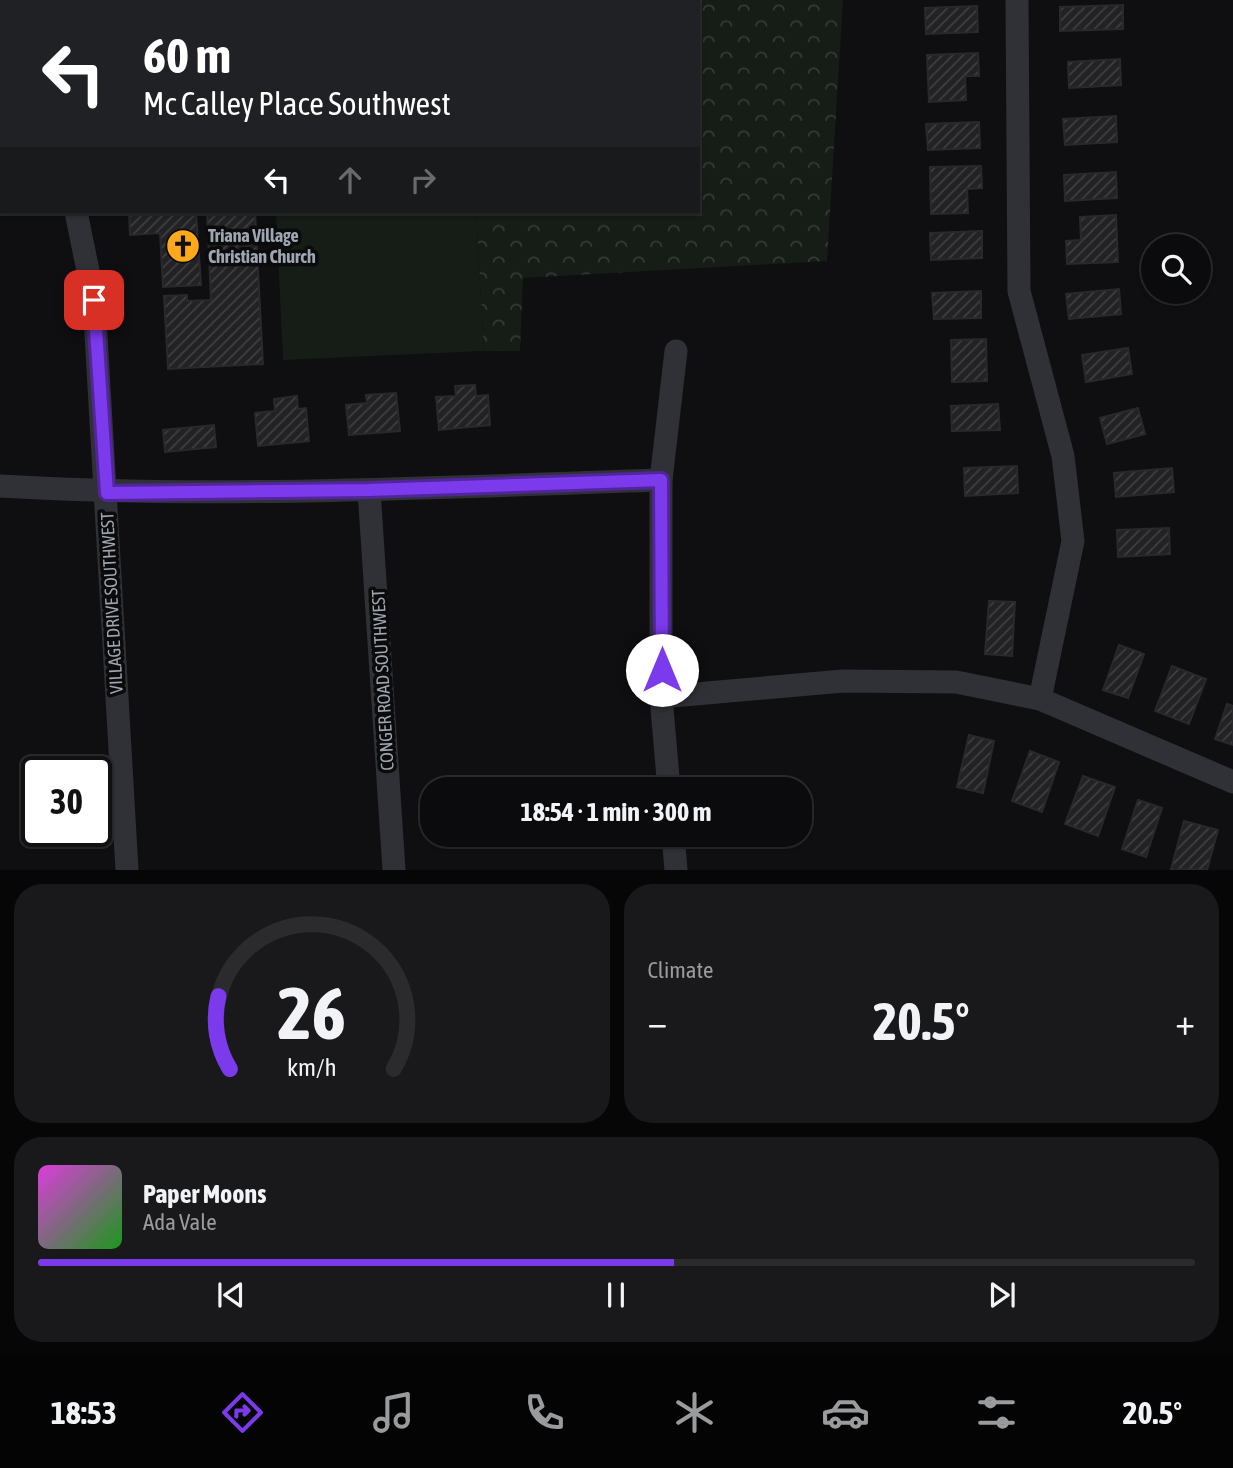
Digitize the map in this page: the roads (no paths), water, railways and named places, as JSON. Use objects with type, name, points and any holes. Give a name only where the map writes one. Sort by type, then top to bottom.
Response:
[{"type":"street","points":[[1017,0],[1019,291],[1063,456],[1073,541],[1040,699]]},
{"type":"street","name":"VILLAGE DRIVE SOUTHWEST","points":[[76,214],[94,300],[127,870]]},
{"type":"street","points":[[668,777],[662,697],[661,480],[676,351]]},
{"type":"street","points":[[0,486],[107,493],[369,490],[661,480]]},
{"type":"street","name":"CONGER ROAD SOUTHWEST","points":[[369,490],[394,870]]},
{"type":"street","points":[[662,697],[843,681],[956,682],[1040,699],[1233,782]]},
{"type":"street","points":[[674,847],[676,870]]},
{"type":"place","name":"Triana Village Christian Church","points":[[183,246]]}]
